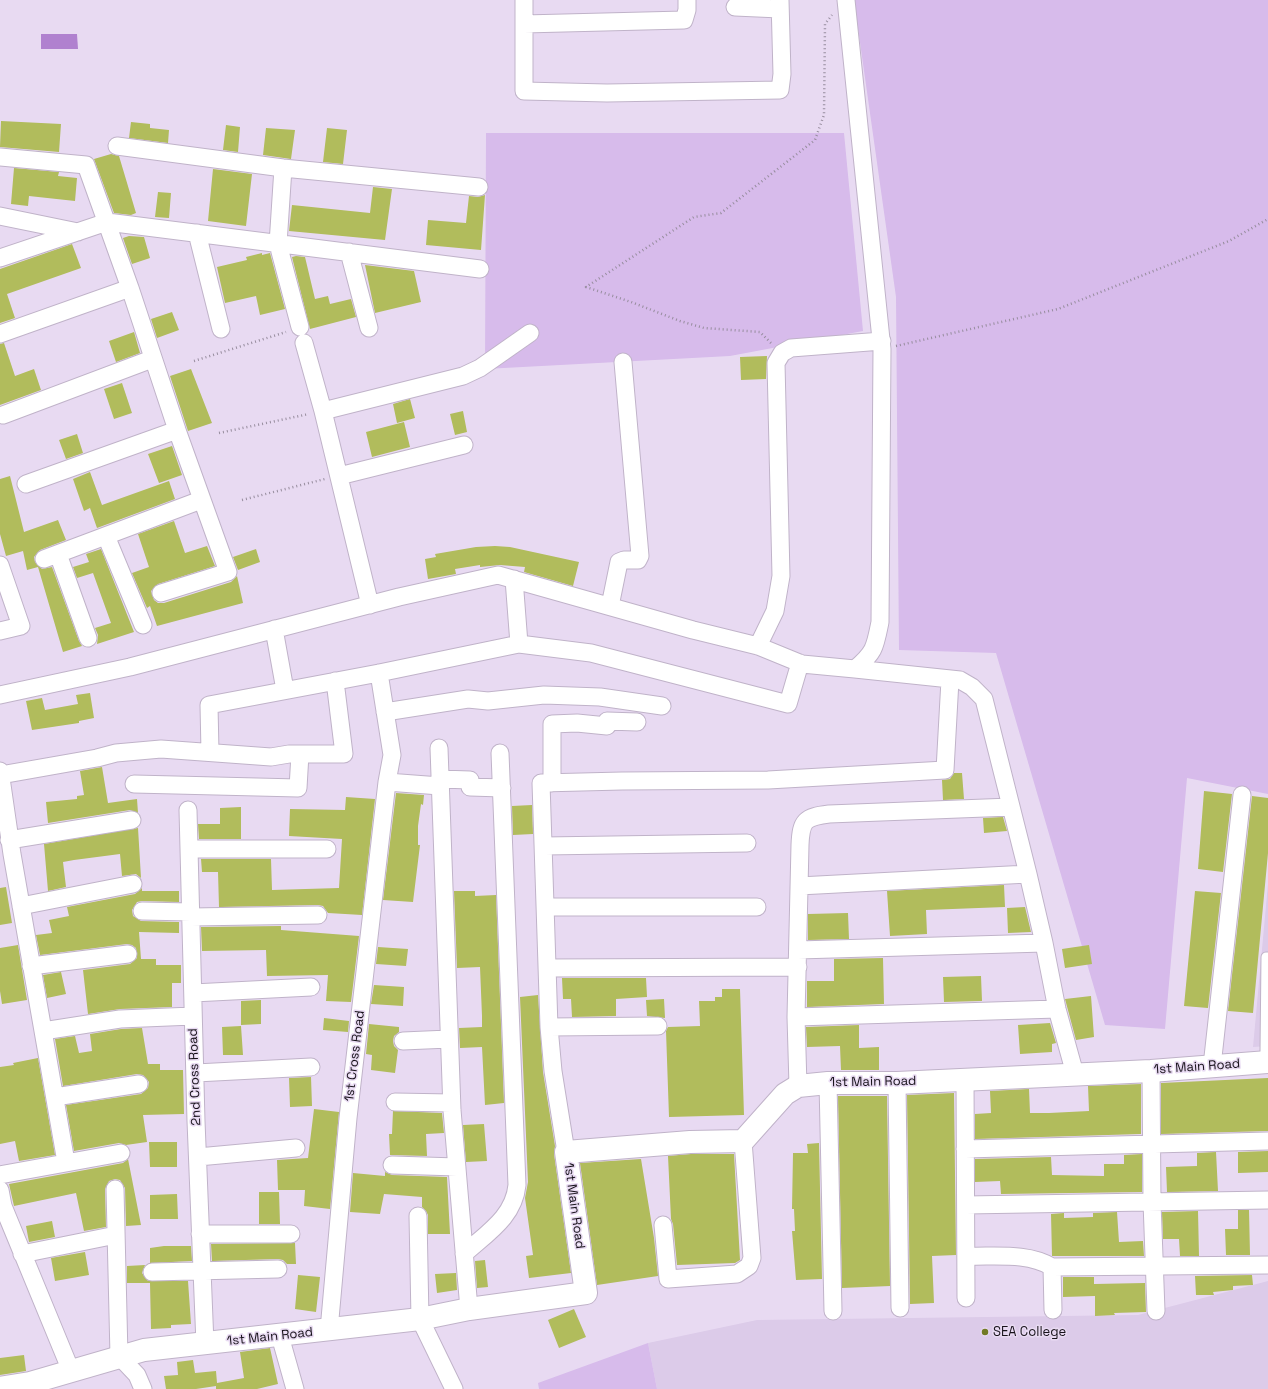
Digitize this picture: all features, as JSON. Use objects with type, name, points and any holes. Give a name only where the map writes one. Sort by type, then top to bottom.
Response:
[{"type":"street","points":[[524,0],[524,91],[607,93],[780,90],[782,74],[780,4],[735,7]]},
{"type":"street","points":[[524,24],[684,20],[687,10],[687,0]]},
{"type":"street","points":[[846,0],[882,345],[880,622],[876,645],[869,657],[855,670]]},
{"type":"street","points":[[117,146],[283,168],[479,187]]},
{"type":"street","points":[[0,157],[86,165],[130,288],[152,359],[201,500],[228,572],[161,592]]},
{"type":"street","points":[[283,168],[278,244],[323,411],[370,604]]},
{"type":"street","points":[[0,216],[78,232]]},
{"type":"street","points":[[0,258],[106,222],[480,269]]},
{"type":"street","points":[[196,233],[221,329]]},
{"type":"street","points":[[349,252],[369,328]]},
{"type":"street","points":[[0,334],[130,288]]},
{"type":"street","points":[[323,411],[463,376],[480,368],[530,333]]},
{"type":"street","points":[[758,646],[776,611],[781,576],[776,363],[782,353],[791,348],[807,346],[882,345]]},
{"type":"street","points":[[3,416],[152,359]]},
{"type":"street","points":[[610,606],[619,562],[624,560],[638,560],[640,556],[623,362]]},
{"type":"street","points":[[26,484],[177,430]]},
{"type":"street","points":[[339,476],[464,445]]},
{"type":"street","points":[[88,638],[51,556],[201,500]]},
{"type":"street","points":[[106,536],[143,625]]},
{"type":"street","points":[[0,565],[21,626],[0,631]]},
{"type":"street","points":[[0,695],[130,667],[370,604],[498,575],[758,646],[800,663],[960,680],[972,687],[984,699],[1028,874],[1057,1009],[1075,1074]]},
{"type":"street","points":[[514,579],[519,644]]},
{"type":"street","points":[[274,629],[285,690]]},
{"type":"street","points":[[210,752],[209,705],[335,682],[519,644],[591,653],[788,704],[800,663]]},
{"type":"street","name":"1st Cross Road","points":[[329,1330],[348,1118],[387,782],[392,755],[379,673]]},
{"type":"street","points":[[566,1152],[549,1027],[541,784],[622,781],[768,780],[945,770],[950,680]]},
{"type":"street","points":[[0,775],[97,758],[116,752],[161,749],[271,757],[300,754],[344,754],[335,682]]},
{"type":"street","points":[[385,712],[468,699],[488,701],[544,695],[600,697],[662,706]]},
{"type":"street","points":[[552,783],[552,724],[577,723],[607,726],[607,721],[637,722]]},
{"type":"street","points":[[439,748],[451,1103],[469,1308]]},
{"type":"street","points":[[464,1254],[503,1218],[511,1208],[516,1191],[500,753]]},
{"type":"street","points":[[134,784],[298,788],[300,754]]},
{"type":"street","points":[[0,771],[9,840],[66,1162]]},
{"type":"street","points":[[387,782],[440,782],[470,780],[470,787],[502,788]]},
{"type":"street","points":[[1212,1066],[1242,795]]},
{"type":"street","points":[[798,1086],[796,1017],[801,831],[804,821],[813,816],[1011,807]]},
{"type":"street","name":"2nd Cross Road","points":[[188,810],[193,1016],[205,1344]]},
{"type":"street","points":[[9,840],[132,820]]},
{"type":"street","points":[[544,846],[747,843]]},
{"type":"street","points":[[189,849],[327,849]]},
{"type":"street","points":[[799,886],[1028,874]]},
{"type":"street","points":[[21,906],[133,884]]},
{"type":"street","points":[[546,907],[757,907]]},
{"type":"street","points":[[142,911],[191,914],[318,915]]},
{"type":"street","points":[[798,950],[1044,943]]},
{"type":"street","points":[[31,966],[128,954]]},
{"type":"street","points":[[547,968],[798,967]]},
{"type":"street","points":[[193,993],[311,987]]},
{"type":"street","points":[[796,1017],[1057,1009]]},
{"type":"street","points":[[43,1031],[120,1019],[193,1016]]},
{"type":"street","points":[[549,1027],[658,1026]]},
{"type":"street","points":[[403,1041],[449,1040]]},
{"type":"street","name":"1st Main Road","points":[[0,1388],[30,1382],[144,1350],[280,1336],[420,1319],[469,1308],[586,1293],[566,1152],[690,1142],[743,1141],[785,1094],[798,1086],[828,1083],[897,1083],[1151,1071],[1267,1062]]},
{"type":"street","points":[[196,1073],[311,1067]]},
{"type":"street","points":[[1151,1071],[1153,1144],[1152,1202],[1156,1311]]},
{"type":"street","points":[[965,1079],[966,1298]]},
{"type":"street","points":[[828,1083],[833,1311]]},
{"type":"street","points":[[897,1083],[900,1308]]},
{"type":"street","points":[[55,1097],[139,1084]]},
{"type":"street","points":[[395,1102],[451,1103]]},
{"type":"street","points":[[663,1225],[668,1279],[737,1274],[748,1266],[752,1258],[743,1141]]},
{"type":"street","points":[[965,1149],[1268,1141]]},
{"type":"street","points":[[198,1157],[296,1148]]},
{"type":"street","points":[[0,1175],[121,1153]]},
{"type":"street","points":[[392,1165],[457,1167]]},
{"type":"street","points":[[115,1189],[119,1356],[137,1375],[143,1389]]},
{"type":"street","points":[[0,1190],[1,1207],[71,1371]]},
{"type":"street","points":[[966,1205],[1268,1200]]},
{"type":"street","points":[[418,1216],[420,1319],[454,1389]]},
{"type":"street","points":[[200,1234],[291,1234]]},
{"type":"street","points":[[22,1254],[116,1235]]},
{"type":"street","points":[[966,1256],[1019,1257],[1043,1262],[1052,1267],[1268,1265]]},
{"type":"street","points":[[1052,1267],[1053,1310]]},
{"type":"street","points":[[152,1272],[278,1269]]},
{"type":"street","points":[[280,1336],[295,1389]]},
{"type":"lane","points":[[1267,1062],[1264,1052],[1266,957],[1268,957]]},
{"type":"path","points":[[782,353],[760,332],[704,328],[680,321],[631,302],[586,287],[694,217],[720,213],[816,140],[824,115],[825,24],[834,12]]},
{"type":"path","points":[[882,345],[1058,309],[1223,243],[1268,218]]},
{"type":"path","points":[[194,361],[302,335]]},
{"type":"path","points":[[219,433],[323,411]]},
{"type":"path","points":[[242,500],[339,476]]},
{"type":"shaded area","points":[[854,0],[1268,0],[1268,794],[1187,778],[1165,1029],[1105,1025],[996,653],[899,650],[896,297]]},
{"type":"shaded area","points":[[41,34],[77,34],[78,49],[41,49]]},
{"type":"shaded area","points":[[486,133],[844,133],[863,331],[730,356],[485,369]]},
{"type":"shaded area","points":[[1268,884],[1268,1046],[1253,1047]]},
{"type":"shaded area","name":"SEA College","points":[[1268,1281],[1268,1389],[657,1389],[648,1343],[757,1320],[1138,1315]]},
{"type":"shaded area","points":[[648,1343],[657,1389],[539,1389],[538,1383]]},
{"type":"building","points":[[1,121],[61,124],[59,152],[0,147]]},
{"type":"building","points":[[131,122],[150,124],[150,128],[169,130],[168,143],[129,138]]},
{"type":"building","points":[[226,125],[240,127],[238,152],[223,150]]},
{"type":"building","points":[[266,128],[295,130],[291,159],[263,155]]},
{"type":"building","points":[[327,128],[347,130],[343,164],[323,162]]},
{"type":"building","points":[[111,154],[119,156],[136,213],[131,215],[114,213],[94,159]]},
{"type":"building","points":[[14,168],[59,172],[58,176],[77,178],[75,201],[29,196],[28,206],[11,204]]},
{"type":"building","points":[[213,169],[252,174],[246,226],[208,221]]},
{"type":"building","points":[[373,187],[392,189],[385,240],[289,231],[292,205],[370,213]]},
{"type":"building","points":[[158,192],[171,193],[169,218],[155,217]]},
{"type":"building","points":[[485,195],[481,250],[426,245],[428,220],[466,223],[469,196],[478,197]]},
{"type":"building","points":[[129,236],[144,237],[150,258],[132,264],[123,238]]},
{"type":"building","points":[[72,244],[81,268],[7,294],[15,318],[0,323],[0,269]]},
{"type":"building","points":[[262,253],[262,255],[270,253],[285,309],[260,315],[256,296],[225,303],[217,267],[247,260],[246,257]]},
{"type":"building","points":[[292,257],[305,257],[315,299],[328,296],[330,304],[351,299],[356,317],[310,329]]},
{"type":"building","points":[[365,265],[414,271],[421,302],[375,313]]},
{"type":"building","points":[[172,312],[179,330],[157,338],[151,319]]},
{"type":"building","points":[[134,332],[140,353],[116,362],[109,341]]},
{"type":"building","points":[[4,343],[15,376],[34,369],[41,390],[0,405],[0,344]]},
{"type":"building","points":[[767,356],[766,379],[741,380],[740,357]]},
{"type":"building","points":[[191,369],[212,423],[188,431],[170,376]]},
{"type":"building","points":[[122,383],[132,413],[114,419],[104,389]]},
{"type":"building","points":[[410,399],[415,418],[397,423],[393,404]]},
{"type":"building","points":[[463,411],[467,432],[455,435],[450,414]]},
{"type":"building","points":[[404,422],[410,447],[372,457],[366,432]]},
{"type":"building","points":[[77,434],[83,453],[66,459],[59,440]]},
{"type":"building","points":[[172,446],[182,475],[159,483],[148,454]]},
{"type":"building","points":[[90,472],[102,505],[169,481],[175,499],[97,528],[90,508],[84,511],[73,479]]},
{"type":"building","points":[[10,476],[24,532],[58,520],[66,540],[40,550],[34,557],[35,562],[42,569],[52,567],[82,646],[63,652],[38,567],[27,570],[23,551],[6,556],[0,534],[0,479]]},
{"type":"building","points":[[174,521],[185,553],[207,546],[215,566],[158,584],[151,591],[154,600],[158,603],[164,603],[231,582],[237,576],[243,603],[157,626],[150,606],[147,608],[132,573],[149,567],[138,534]]},
{"type":"building","points":[[476,547],[510,547],[579,562],[573,586],[524,572],[525,567],[500,565],[480,567],[480,565],[455,569],[456,574],[428,579],[425,559],[436,557],[435,554]]},
{"type":"building","points":[[101,549],[134,632],[97,644],[98,635],[95,628],[111,623],[93,573],[77,578],[73,567],[89,562],[86,554]]},
{"type":"building","points":[[256,549],[260,562],[238,570],[233,557]]},
{"type":"building","points":[[90,693],[94,718],[79,721],[79,723],[32,730],[26,701],[42,698],[45,710],[78,704],[76,695]]},
{"type":"building","points":[[102,767],[108,803],[137,799],[138,813],[130,810],[48,823],[46,802],[77,799],[77,796],[84,795],[80,771]]},
{"type":"building","points":[[954,773],[962,773],[964,799],[943,800],[942,780],[950,779]]},
{"type":"building","points":[[1204,791],[1232,794],[1223,872],[1198,869]]},
{"type":"building","points":[[396,793],[424,795],[423,805],[421,804],[418,826],[418,845],[420,845],[413,902],[383,900]]},
{"type":"building","points":[[1252,796],[1268,798],[1268,853],[1253,1013],[1228,1011]]},
{"type":"building","points":[[346,797],[375,799],[362,915],[328,913],[323,906],[318,905],[219,907],[218,872],[202,872],[201,859],[271,859],[272,890],[339,888],[342,839],[289,836],[290,809],[345,810]]},
{"type":"building","points":[[532,805],[533,834],[513,835],[512,806]]},
{"type":"building","points":[[241,807],[241,839],[199,839],[198,824],[220,824],[220,808]]},
{"type":"building","points":[[1003,817],[1007,831],[984,833],[983,818]]},
{"type":"building","points":[[138,828],[141,878],[136,874],[122,876],[120,854],[74,860],[63,862],[66,887],[48,891],[44,844]]},
{"type":"building","points":[[1004,885],[1005,907],[926,910],[927,934],[890,936],[887,891]]},
{"type":"building","points":[[6,887],[12,923],[0,925],[0,888]]},
{"type":"building","points":[[142,888],[142,891],[179,891],[179,902],[142,901],[137,902],[132,910],[133,916],[141,921],[179,922],[179,933],[139,932],[141,959],[156,959],[156,965],[181,965],[181,983],[172,983],[172,1007],[120,1009],[88,1014],[83,970],[130,964],[137,958],[136,948],[127,944],[40,955],[36,935],[52,933],[49,920],[69,916],[67,907],[135,894]]},
{"type":"building","points":[[454,891],[475,891],[475,896],[496,895],[504,1103],[485,1105],[482,1047],[460,1048],[459,1028],[482,1027],[482,1016],[480,967],[457,968]]},
{"type":"building","points":[[1195,891],[1221,893],[1208,1008],[1184,1006]]},
{"type":"building","points":[[1025,907],[1031,932],[1008,933],[1007,908]]},
{"type":"building","points":[[848,913],[849,939],[808,940],[808,914]]},
{"type":"building","points":[[281,926],[281,930],[359,936],[351,1002],[326,1001],[328,975],[267,976],[266,950],[202,951],[201,927]]},
{"type":"building","points":[[18,945],[27,1000],[2,1004],[0,991],[0,948]]},
{"type":"building","points":[[1089,945],[1092,964],[1065,968],[1062,949]]},
{"type":"building","points":[[378,947],[408,949],[406,966],[376,964]]},
{"type":"building","points":[[883,958],[884,1004],[807,1007],[807,981],[834,981],[834,959]]},
{"type":"building","points":[[61,972],[66,994],[47,998],[43,975]]},
{"type":"building","points":[[981,976],[982,1001],[944,1002],[943,977]]},
{"type":"building","points":[[562,978],[646,978],[647,997],[616,999],[616,1016],[572,1017],[571,999],[563,999]]},
{"type":"building","points":[[374,985],[404,987],[403,1006],[371,1004]]},
{"type":"building","points":[[722,989],[740,989],[744,1115],[669,1117],[666,1031],[668,1027],[700,1026],[699,1001],[715,1001],[715,997],[722,997]]},
{"type":"building","points":[[538,995],[543,1072],[555,1146],[554,1154],[571,1273],[529,1278],[526,1256],[533,1255],[525,1198],[528,1182],[520,997]]},
{"type":"building","points":[[1091,996],[1094,1037],[1076,1040],[1065,999]]},
{"type":"building","points":[[664,999],[665,1018],[647,1016],[646,1000]]},
{"type":"building","points":[[261,1000],[261,1024],[241,1025],[241,1001]]},
{"type":"building","points":[[324,1018],[349,1021],[348,1032],[323,1030]]},
{"type":"building","points":[[1050,1023],[1056,1043],[1052,1044],[1052,1052],[1020,1054],[1018,1025]]},
{"type":"building","points":[[369,1024],[399,1027],[399,1032],[394,1036],[393,1041],[394,1046],[398,1050],[395,1073],[371,1070],[372,1055],[366,1054]]},
{"type":"building","points":[[859,1025],[859,1048],[879,1047],[879,1070],[841,1070],[840,1046],[807,1047],[806,1027]]},
{"type":"building","points":[[241,1026],[243,1055],[223,1055],[222,1027]]},
{"type":"building","points":[[142,1028],[148,1064],[160,1064],[160,1070],[183,1070],[184,1114],[143,1115],[147,1142],[126,1145],[119,1143],[74,1151],[66,1105],[141,1094],[148,1088],[149,1082],[143,1075],[137,1074],[63,1086],[55,1039],[75,1036],[79,1053],[92,1051],[90,1034],[121,1029]]},
{"type":"building","points":[[38,1058],[55,1155],[19,1161],[15,1141],[0,1144],[0,1067],[14,1065],[13,1063]]},
{"type":"building","points":[[311,1077],[312,1106],[290,1107],[289,1078]]},
{"type":"building","points":[[1268,1078],[1268,1131],[1161,1134],[1161,1083]]},
{"type":"building","points":[[1141,1084],[1141,1134],[975,1139],[975,1114],[991,1113],[990,1091],[1029,1089],[1030,1113],[1049,1113],[1089,1111],[1088,1086]]},
{"type":"building","points":[[954,1093],[956,1255],[932,1256],[934,1303],[910,1304],[907,1095]]},
{"type":"building","points":[[838,1096],[887,1096],[890,1286],[842,1288]]},
{"type":"building","points":[[314,1109],[339,1112],[330,1209],[304,1206],[305,1190],[278,1190],[277,1160],[308,1158]]},
{"type":"building","points":[[393,1111],[442,1113],[444,1133],[426,1134],[427,1156],[390,1155],[389,1134],[392,1134]]},
{"type":"building","points":[[484,1124],[487,1161],[466,1162],[463,1125]]},
{"type":"building","points":[[149,1142],[177,1142],[177,1167],[150,1167]]},
{"type":"building","points":[[819,1143],[822,1279],[796,1280],[792,1231],[795,1231],[794,1209],[792,1209],[793,1153],[808,1153],[807,1144]]},
{"type":"building","points":[[1268,1151],[1268,1172],[1238,1173],[1238,1152]]},
{"type":"building","points":[[1216,1152],[1218,1191],[1167,1192],[1166,1167],[1197,1166],[1197,1153]]},
{"type":"building","points":[[691,1154],[734,1154],[740,1260],[735,1263],[677,1265],[673,1224],[671,1219],[668,1156]]},
{"type":"building","points":[[1142,1154],[1142,1192],[1001,1194],[1000,1181],[975,1182],[975,1159],[1051,1157],[1052,1175],[1104,1176],[1104,1164],[1124,1164],[1124,1155]]},
{"type":"building","points":[[128,1159],[141,1225],[126,1226],[125,1188],[120,1180],[115,1179],[109,1181],[105,1189],[106,1227],[84,1231],[76,1193],[14,1206],[9,1184],[123,1163]]},
{"type":"building","points":[[641,1159],[654,1238],[658,1276],[597,1285],[580,1163]]},
{"type":"building","points":[[385,1172],[392,1175],[447,1177],[450,1234],[428,1234],[428,1215],[422,1207],[422,1197],[384,1194],[380,1214],[350,1212],[353,1173],[385,1176]]},
{"type":"building","points":[[259,1192],[279,1192],[280,1224],[259,1224]]},
{"type":"building","points":[[177,1194],[178,1219],[150,1219],[150,1195]]},
{"type":"building","points":[[1238,1210],[1249,1210],[1250,1255],[1226,1255],[1225,1229],[1238,1229]]},
{"type":"building","points":[[1198,1211],[1199,1256],[1180,1256],[1179,1239],[1163,1239],[1162,1212]]},
{"type":"building","points":[[1117,1212],[1119,1242],[1143,1241],[1144,1256],[1052,1256],[1051,1214],[1064,1213],[1064,1218],[1093,1217],[1093,1213]]},
{"type":"building","points":[[52,1221],[55,1237],[29,1242],[26,1226]]},
{"type":"building","points":[[295,1243],[296,1264],[287,1264],[283,1260],[278,1259],[212,1261],[211,1244]]},
{"type":"building","points":[[164,1246],[191,1246],[192,1261],[150,1263],[150,1248]]},
{"type":"building","points":[[85,1252],[89,1275],[55,1281],[51,1258]]},
{"type":"building","points":[[485,1260],[488,1287],[477,1288],[475,1261]]},
{"type":"building","points":[[145,1265],[142,1273],[148,1281],[188,1281],[191,1324],[171,1325],[171,1328],[151,1329],[150,1283],[127,1283],[127,1266]]},
{"type":"building","points":[[456,1273],[457,1290],[437,1293],[435,1274]]},
{"type":"building","points":[[298,1275],[320,1277],[316,1312],[295,1309]]},
{"type":"building","points":[[1252,1275],[1253,1285],[1233,1286],[1233,1290],[1213,1292],[1214,1295],[1196,1295],[1195,1276]]},
{"type":"building","points":[[1063,1277],[1094,1277],[1094,1284],[1145,1283],[1146,1312],[1114,1313],[1115,1315],[1095,1316],[1095,1296],[1063,1297]]},
{"type":"building","points":[[574,1309],[586,1337],[559,1348],[548,1320]]},
{"type":"building","points":[[270,1348],[278,1384],[257,1389],[216,1389],[216,1386],[196,1389],[166,1389],[164,1376],[178,1375],[177,1362],[193,1360],[195,1373],[216,1371],[217,1383],[244,1378],[240,1352]]},
{"type":"building","points":[[24,1355],[26,1371],[0,1375],[0,1358]]},
{"type":"place","name":"SEA College","points":[[985,1332]]}]
